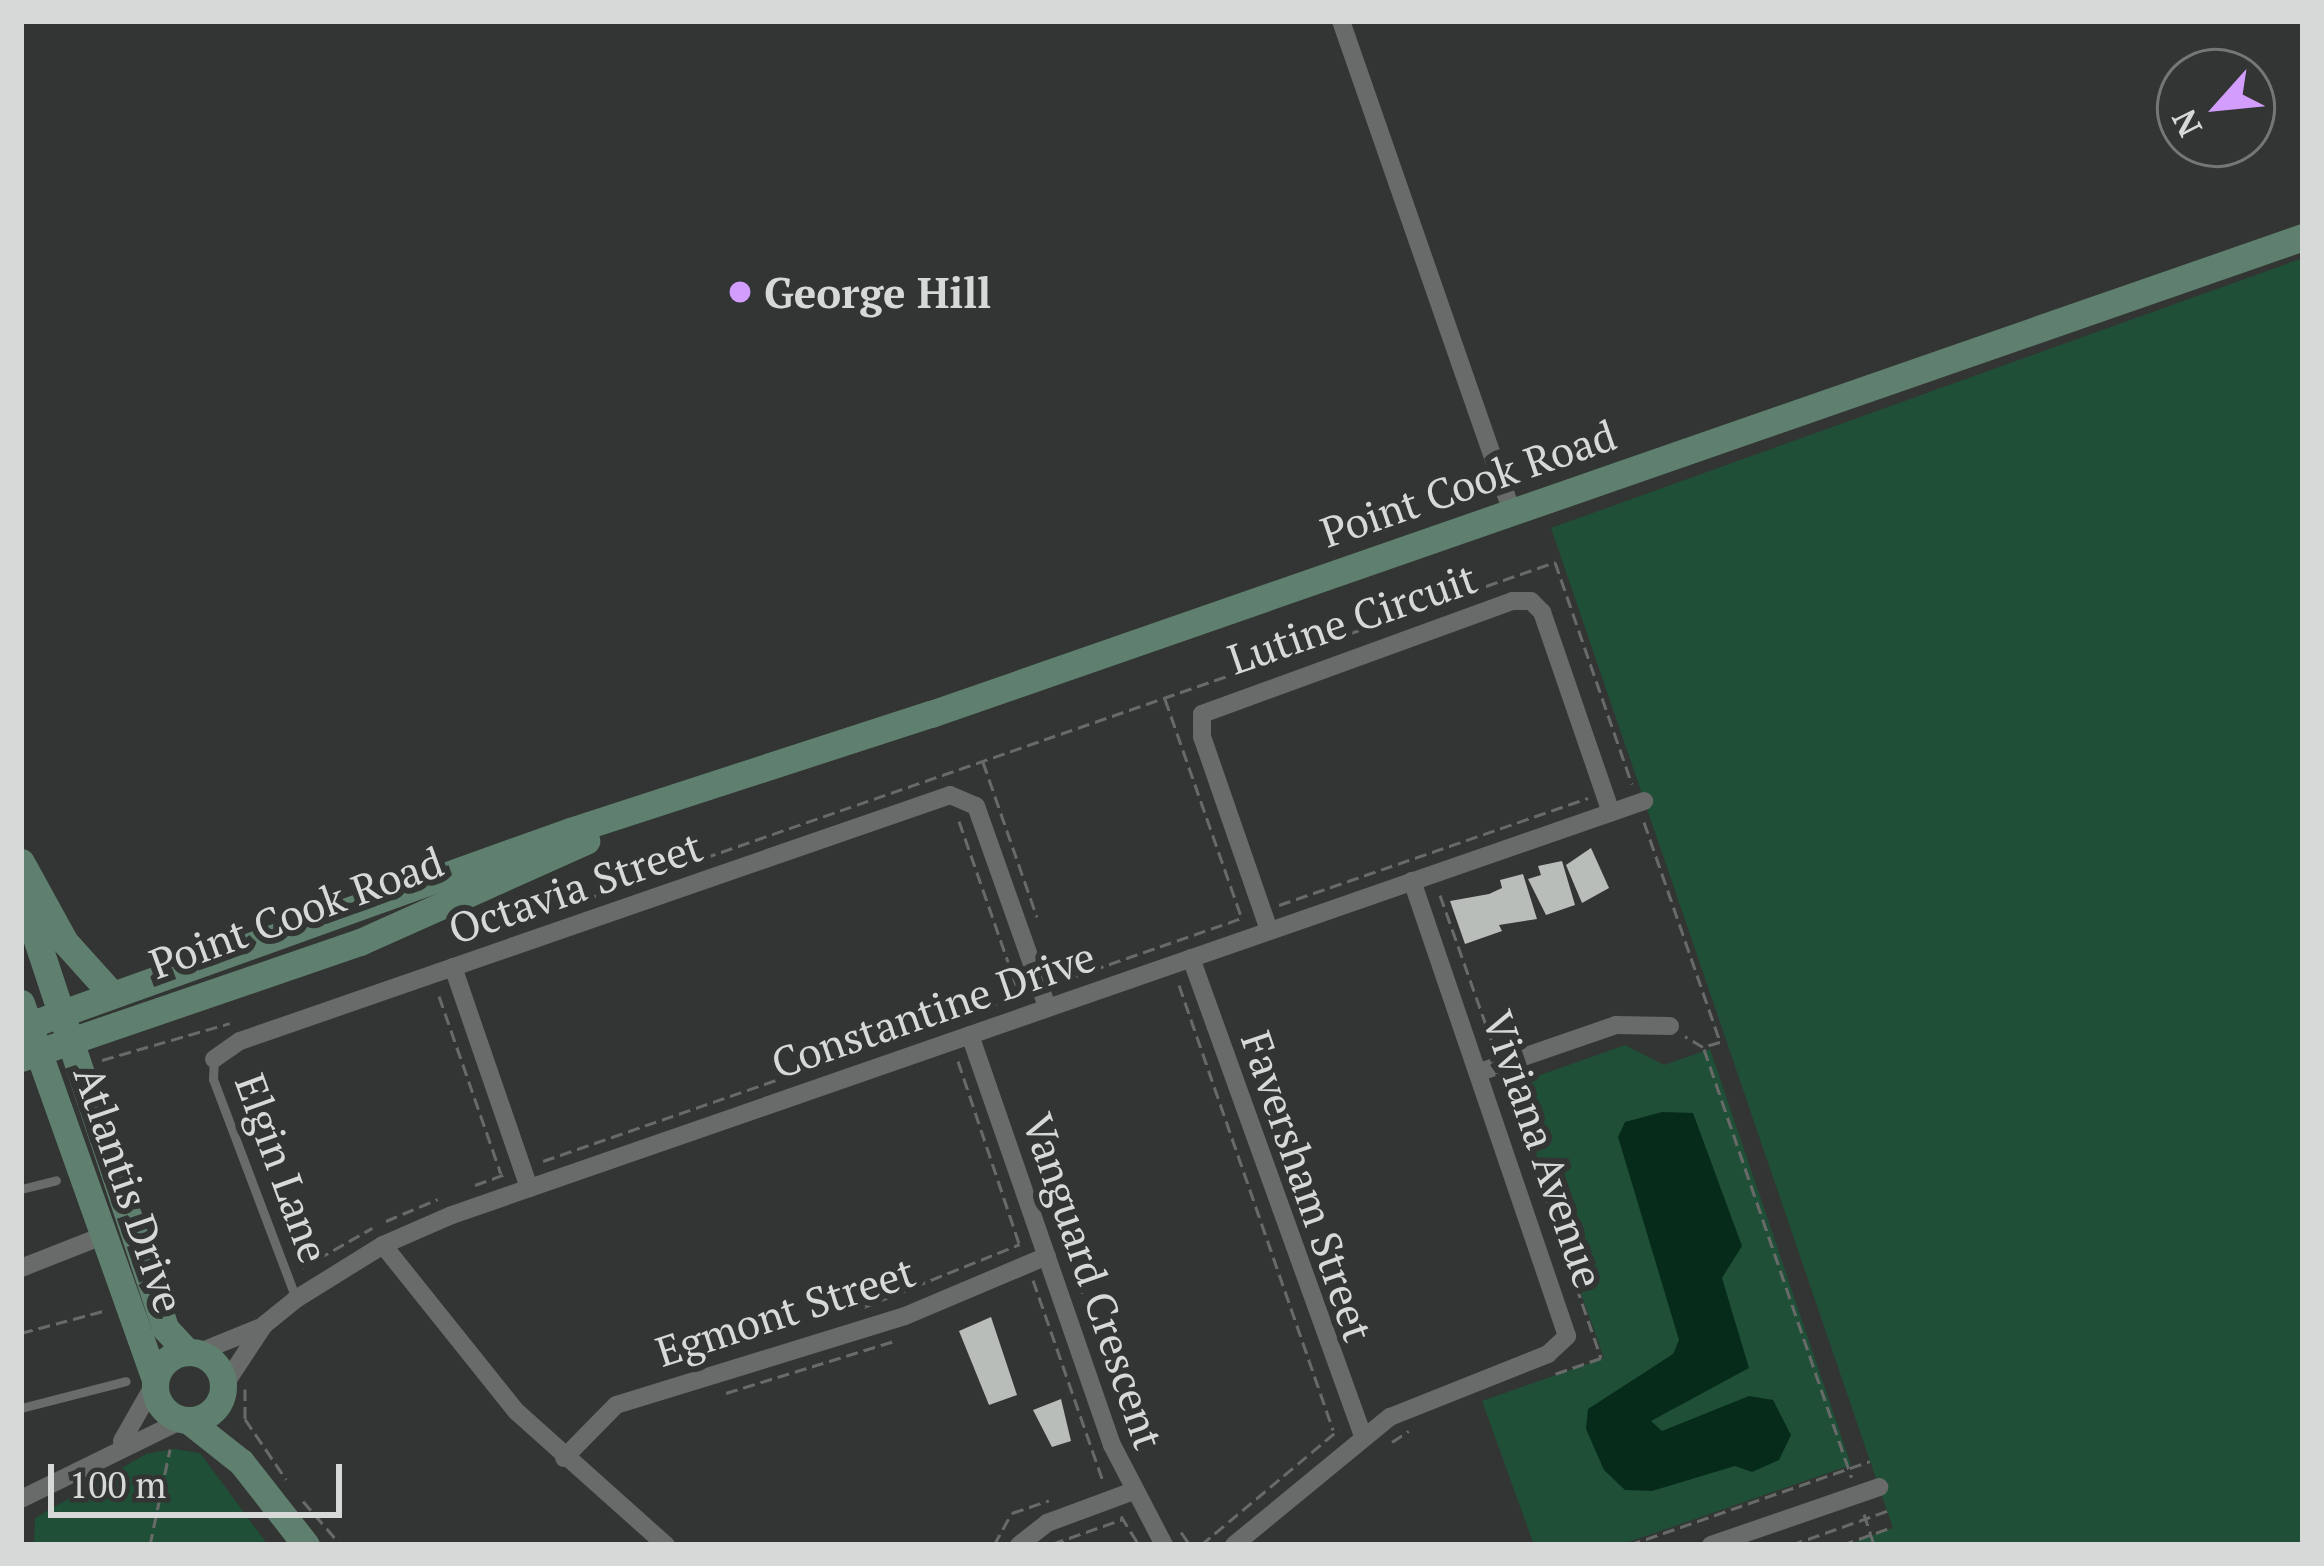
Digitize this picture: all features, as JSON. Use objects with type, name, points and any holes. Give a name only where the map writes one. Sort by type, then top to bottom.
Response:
[{"type":"main road","name":"Point Cook Road","points":[[29,1055],[110,992],[2303,237]]},
{"type":"main road","name":"Point Cook Road","points":[[23,1018],[64,1026],[383,933],[660,805]]},
{"type":"main road","points":[[21,862],[65,942],[110,992]]},
{"type":"main road","name":"Atlantis Drive","points":[[21,892],[165,1328],[192,1352]]},
{"type":"main road","name":"Atlantis Drive","points":[[23,1018],[29,1055],[100,1237],[146,1381]]},
{"type":"main road","points":[[241,1462],[230,1391],[219,1369],[192,1352],[167,1360],[146,1381],[159,1403],[241,1462],[306,1545]]},
{"type":"main road","points":[[186,1420],[210,1414],[230,1391]]},
{"type":"street","points":[[1341,21],[1512,512]]},
{"type":"street","name":"Lutine Circuit","points":[[1269,930],[1202,737],[1202,714],[1516,599],[1540,608],[1612,812]]},
{"type":"street","points":[[957,795],[976,806],[1047,1007]]},
{"type":"street","name":"Octavia Street","points":[[214,1059],[240,1041],[957,795]]},
{"type":"street","name":"Constantine Drive","points":[[192,1352],[264,1325],[296,1299],[383,1245],[529,1188],[1641,802]]},
{"type":"street","name":"Viviana Avenue","points":[[1234,1545],[1355,1442],[1430,1396],[1548,1354],[1567,1336],[1412,881]]},
{"type":"street","name":"Faversham Street","points":[[1191,958],[1355,1442]]},
{"type":"street","points":[[453,967],[529,1188]]},
{"type":"street","points":[[1480,1072],[1616,1025],[1670,1026]]},
{"type":"street","name":"Vanguard Crescent","points":[[970,1035],[1131,1492],[1164,1545]]},
{"type":"street","points":[[21,1268],[100,1237]]},
{"type":"street","points":[[383,1245],[478,1369],[564,1458],[666,1545]]},
{"type":"street","name":"Egmont Street","points":[[564,1458],[616,1406],[905,1316],[1047,1256]]},
{"type":"street","name":"Constantine Drive","points":[[230,1391],[264,1325]]},
{"type":"street","points":[[118,1445],[146,1381]]},
{"type":"street","points":[[21,1499],[118,1445],[186,1420]]},
{"type":"street","points":[[1711,1545],[1879,1487]]},
{"type":"street","points":[[1019,1545],[1047,1523],[1131,1492]]},
{"type":"lane","name":"Elgin Lane","points":[[214,1059],[213,1079],[296,1299]]},
{"type":"lane","points":[[21,1189],[56,1180]]},
{"type":"lane","points":[[21,1408],[146,1381]]},
{"type":"path","points":[[515,924],[1556,562],[1720,1042],[1703,1047]]},
{"type":"path","points":[[1165,698],[1242,918]]},
{"type":"path","points":[[983,761],[1044,937]]},
{"type":"path","points":[[943,775],[957,795],[1020,995]]},
{"type":"path","points":[[1439,894],[1601,1358],[1542,1378]]},
{"type":"path","points":[[432,975],[502,1175]]},
{"type":"path","points":[[1178,984],[1334,1432],[1355,1442]]},
{"type":"path","points":[[77,1069],[238,1020]]},
{"type":"path","points":[[1670,1026],[1703,1047],[1874,1545]]},
{"type":"path","points":[[862,1308],[1020,1244]]},
{"type":"path","points":[[1077,1282],[1139,1457]]},
{"type":"path","points":[[21,1333],[103,1311]]},
{"type":"path","points":[[701,1354],[735,1348]]},
{"type":"path","points":[[230,1391],[290,1484]]},
{"type":"path","points":[[1376,1452],[1410,1431]]},
{"type":"path","points":[[150,1545],[170,1447]]},
{"type":"path","points":[[1629,1545],[1870,1461]]},
{"type":"path","points":[[302,1499],[341,1545]]},
{"type":"path","points":[[1048,1545],[1142,1510]]},
{"type":"path","points":[[1791,1545],[1887,1511]]},
{"type":"path","points":[[1170,1516],[1190,1545]]},
{"type":"path","points":[[1842,1545],[1892,1527]]},
{"type":"shaded area","points":[[2303,258],[2303,1545],[1847,1545],[1893,1528],[1551,528]]},
{"type":"shaded area","points":[[1625,1045],[1664,1065],[1710,1049],[1851,1465],[1620,1545],[1534,1545],[1482,1401],[1604,1358],[1510,1095],[1515,1084]]},
{"type":"shaded area","points":[[1662,1112],[1693,1113],[1742,1246],[1722,1278],[1749,1368],[1651,1421],[1662,1431],[1749,1396],[1773,1400],[1791,1435],[1779,1460],[1752,1472],[1735,1466],[1652,1491],[1625,1490],[1604,1470],[1586,1429],[1588,1409],[1673,1354],[1679,1340],[1618,1137],[1625,1122]]},
{"type":"shaded area","points":[[174,1449],[200,1453],[268,1545],[34,1545],[35,1518],[146,1454]]},
{"type":"building","points":[[1591,848],[1609,888],[1582,903],[1566,865]]},
{"type":"building","points":[[1562,861],[1575,905],[1546,915],[1528,879],[1541,875],[1538,866]]},
{"type":"building","points":[[1523,874],[1537,919],[1499,925],[1502,931],[1465,944],[1450,901],[1489,894],[1502,888],[1500,880]]},
{"type":"building","points":[[991,1317],[1017,1395],[989,1405],[959,1331]]},
{"type":"building","points":[[1061,1399],[1071,1441],[1052,1447],[1033,1410]]},
{"type":"place","name":"George Hill","points":[[740,292]]}]
